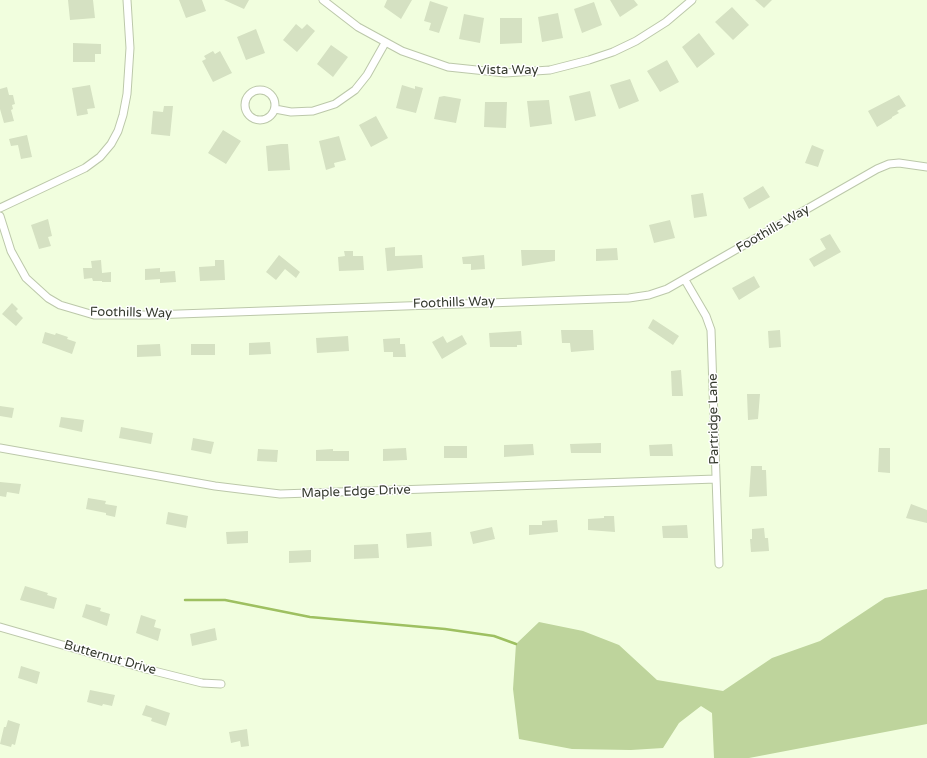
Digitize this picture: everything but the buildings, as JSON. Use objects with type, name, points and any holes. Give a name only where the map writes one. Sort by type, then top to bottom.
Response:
[{"type":"street","points":[[0,208],[85,168],[100,157],[118,131],[123,115],[128,86],[130,48],[127,0]]},
{"type":"street","name":"Vista Way","points":[[323,0],[358,27],[385,43],[420,58],[448,67],[505,73],[550,70],[589,60],[636,41],[666,22],[692,0]]},
{"type":"street","points":[[275,109],[291,112],[313,111],[324,109],[345,98],[355,90],[367,75],[385,43]]},
{"type":"street","points":[[263,90],[272,95],[276,104],[275,109],[270,117],[265,120],[255,119],[247,113],[246,98],[254,91],[263,90]]},
{"type":"street","name":"Foothills Way","points":[[0,216],[11,251],[26,278],[48,298],[60,305],[94,315],[151,315],[629,298],[649,295],[667,289],[685,280],[877,169],[889,164],[899,163],[927,168]]},
{"type":"street","name":"Partridge Lane","points":[[685,280],[706,316],[711,330],[719,564]]},
{"type":"street","name":"Maple Edge Drive","points":[[0,448],[215,486],[280,494],[716,479]]},
{"type":"street","name":"Butternut Drive","points":[[0,627],[146,669],[202,683],[221,684]]},
{"type":"green space","points":[[927,589],[927,724],[749,758],[714,758],[712,713],[701,706],[679,723],[663,748],[631,750],[572,749],[519,739],[513,689],[516,644],[539,622],[583,631],[619,645],[657,680],[723,691],[772,658],[820,641],[885,598]]},
{"type":"waterway","points":[[185,600],[225,600],[310,617],[445,629],[494,636],[516,644]]}]
